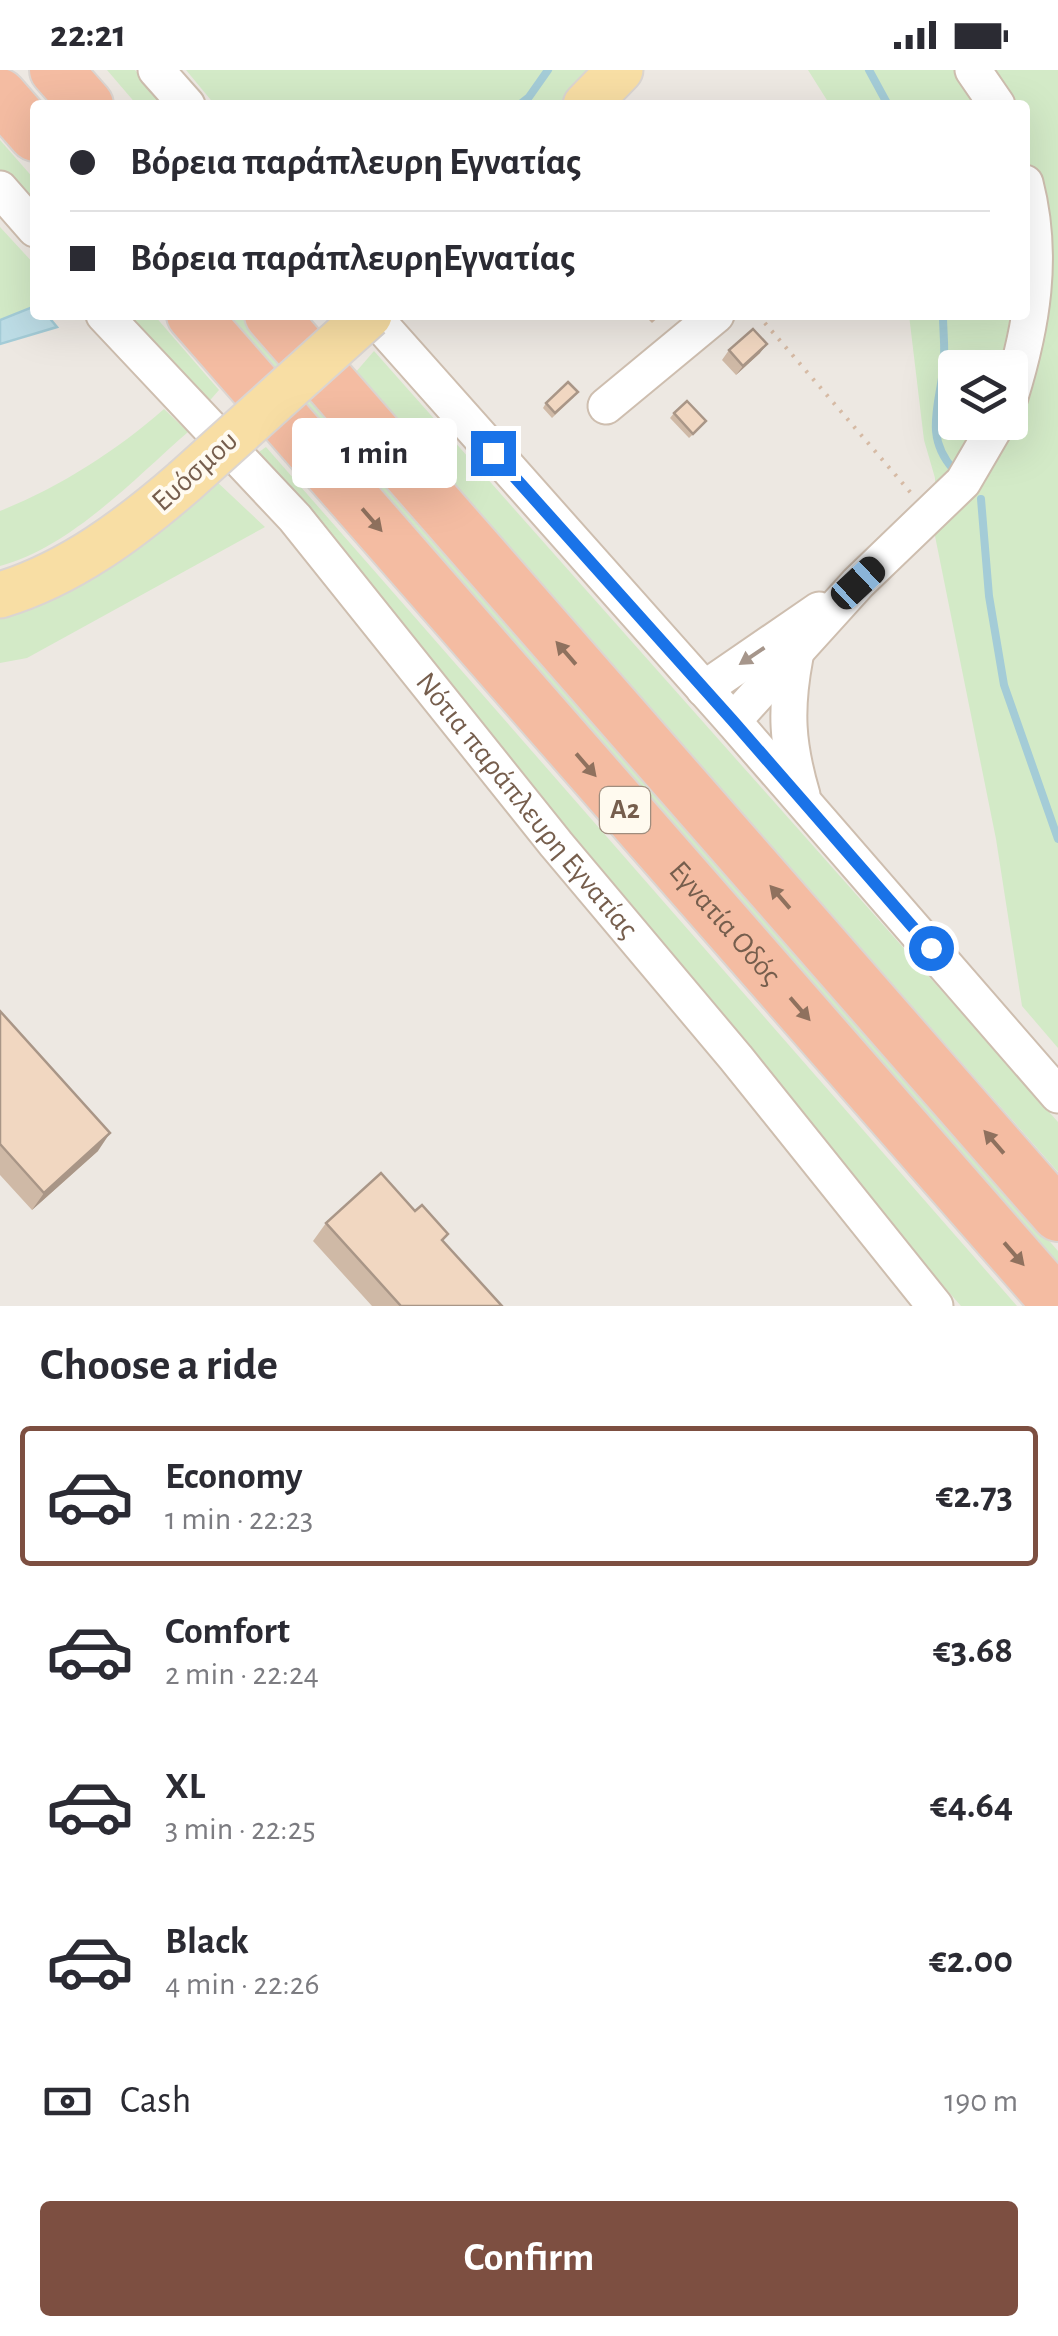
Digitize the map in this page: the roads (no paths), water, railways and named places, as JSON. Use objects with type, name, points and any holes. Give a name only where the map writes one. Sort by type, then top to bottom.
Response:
[{"type":"highway","points":[[56,70],[83,100]]},
{"type":"highway","points":[[0,95],[30,129]]},
{"type":"highway","name":"Εγνατία Οδός","points":[[196,320],[1058,1304]]},
{"type":"highway","name":"Εγνατία Οδός","points":[[275,320],[1058,1215]]},
{"type":"main road","points":[[591,100],[620,70]]},
{"type":"main road","name":"Ευόσμου","points":[[0,594],[26,587],[83,558],[144,517],[364,320]]},
{"type":"street","points":[[156,70],[183,100]]},
{"type":"street","points":[[973,70],[994,100]]},
{"type":"street","points":[[0,189],[30,223]]},
{"type":"street","points":[[1030,214],[1036,252],[1030,312]]},
{"type":"street","points":[[0,219],[30,246]]},
{"type":"street","name":"Νότια παράπλευρη Εγνατίας","points":[[109,320],[318,545],[556,844],[736,1058],[931,1305]]},
{"type":"street","points":[[374,320],[804,801],[1058,1095]]},
{"type":"street","points":[[606,406],[710,320]]},
{"type":"street","points":[[1024,350],[1029,320]]},
{"type":"street","points":[[733,721],[858,583],[964,482],[988,440]]},
{"type":"street","points":[[704,689],[858,583]]},
{"type":"street","points":[[795,656],[788,692],[787,733],[804,801]]},
{"type":"water","points":[[30,308],[30,320],[51,320],[57,327],[0,344],[0,320]]},
{"type":"waterway","points":[[525,100],[548,70]]},
{"type":"waterway","points":[[869,70],[885,100]]},
{"type":"waterway","points":[[943,320],[944,358],[936,435],[954,470]]},
{"type":"waterway","points":[[981,499],[989,596],[1004,685],[1058,839]]}]
